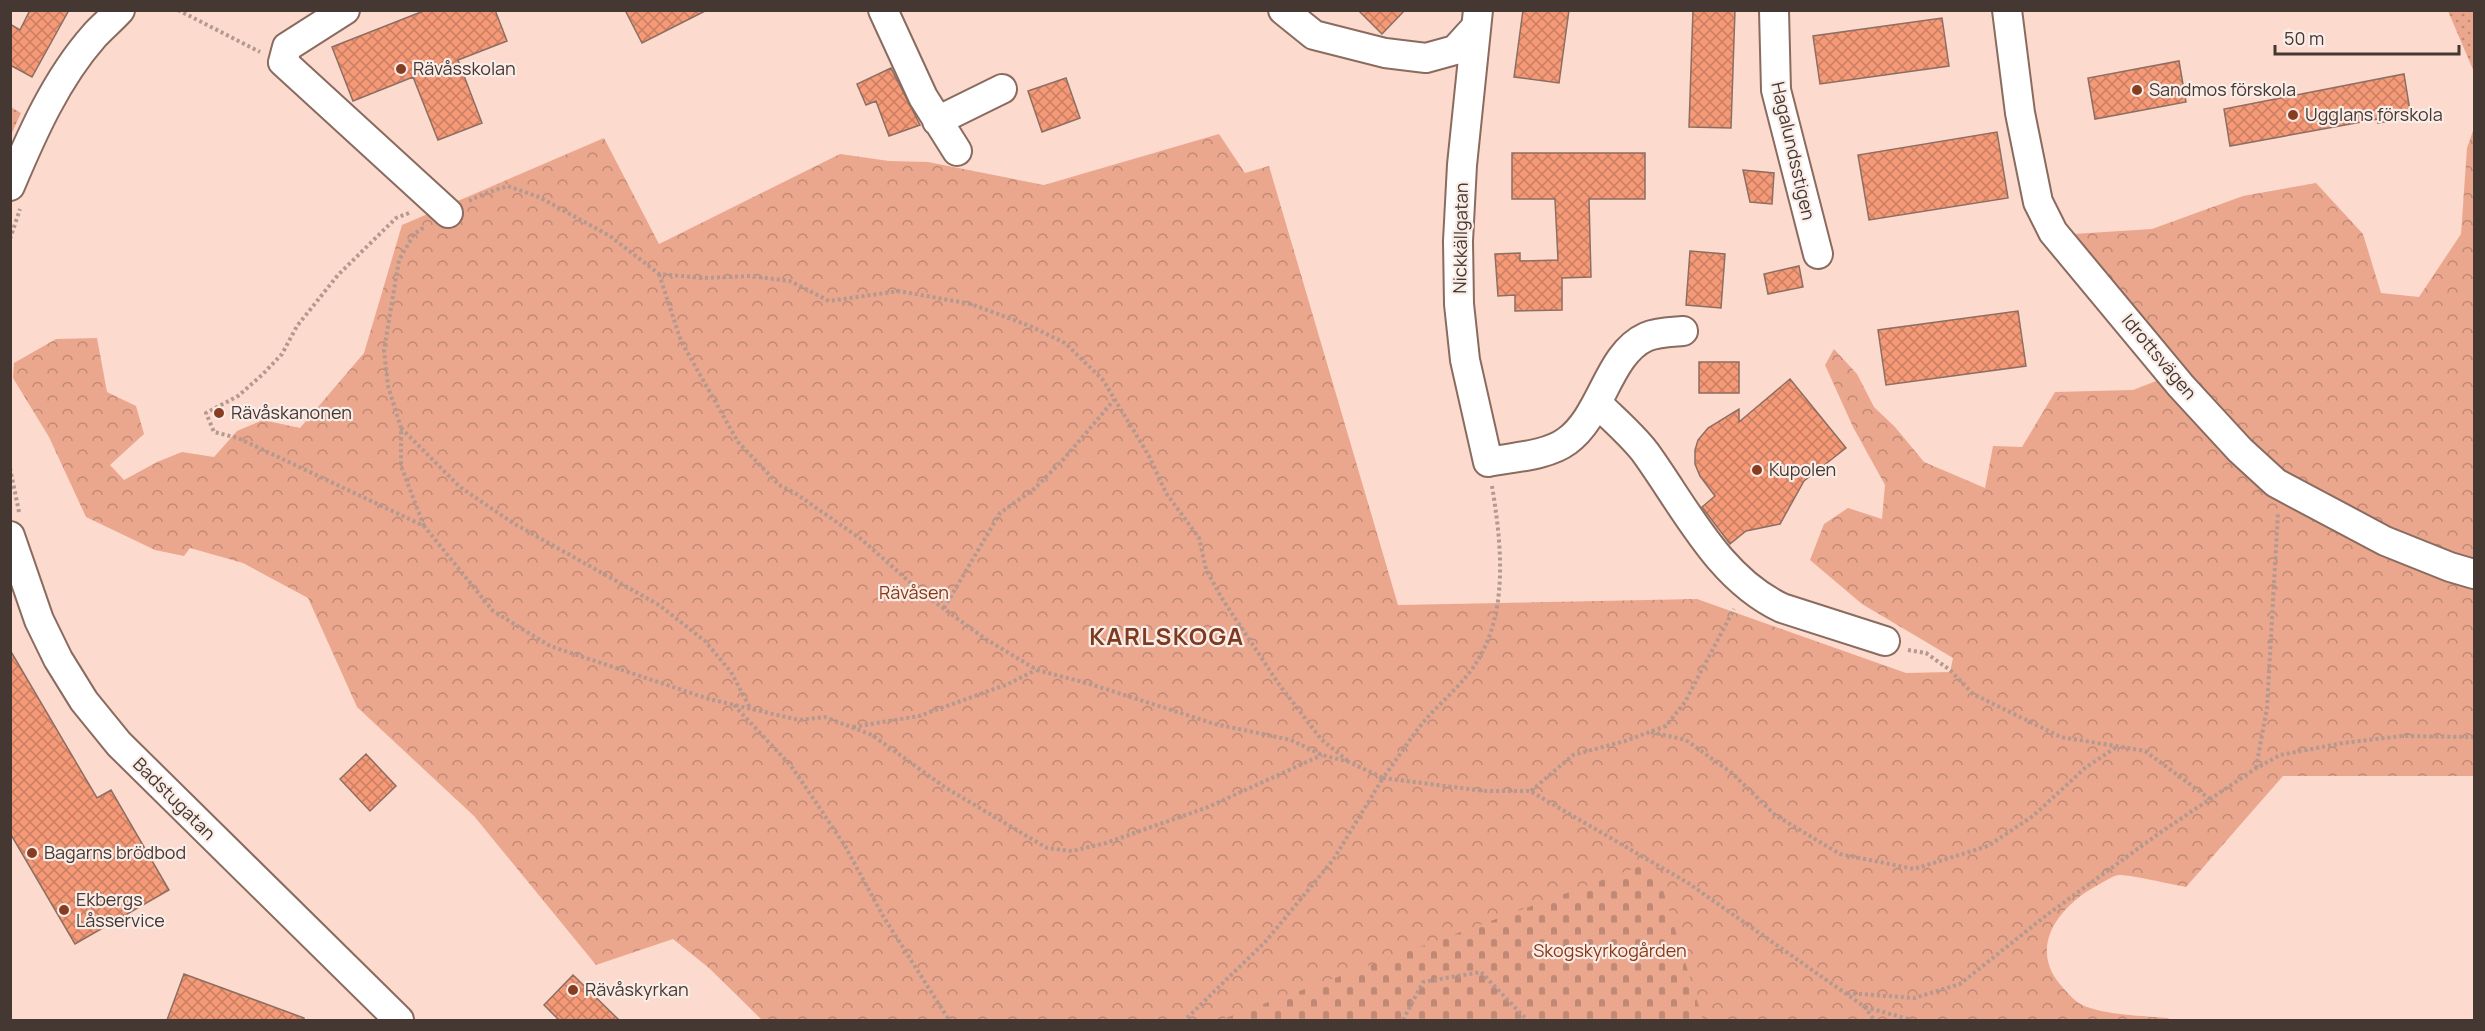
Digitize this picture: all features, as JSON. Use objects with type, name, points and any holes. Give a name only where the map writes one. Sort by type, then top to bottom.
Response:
[{"type":"street","points":[[10,186],[25,151],[62,80],[94,36],[120,10]]},
{"type":"street","points":[[345,10],[287,47],[283,62],[448,213]]},
{"type":"street","points":[[883,10],[911,73],[937,121],[957,151]]},
{"type":"street","points":[[1283,10],[1314,35],[1385,54],[1426,58],[1455,50],[1477,19]]},
{"type":"street","name":"Hagalundsstigen","points":[[1773,10],[1776,90],[1818,254]]},
{"type":"street","name":"Idrottsvägen","points":[[2007,10],[2020,113],[2038,202],[2053,232],[2181,386],[2240,450],[2276,483],[2385,541],[2450,567],[2475,574]]},
{"type":"street","name":"Nickkällgatan","points":[[1477,19],[1462,165],[1458,241],[1459,304],[1465,360],[1488,462]]},
{"type":"street","points":[[937,121],[1002,90]]},
{"type":"street","points":[[1488,462],[1544,451],[1565,443],[1582,427],[1631,347],[1646,337],[1683,331]]},
{"type":"street","points":[[1597,403],[1643,450],[1720,559],[1748,588],[1766,601],[1782,608],[1885,641]]},
{"type":"street","name":"Badstugatan","points":[[15,525],[39,620],[84,701],[126,751],[399,1020]]},
{"type":"path","points":[[178,10],[201,24],[283,62]]},
{"type":"path","points":[[1322,755],[1208,807],[1106,843],[1072,851],[1047,848],[946,788],[872,735],[825,717],[799,720],[709,699],[550,646],[493,611],[424,526],[401,466],[401,428],[388,386],[384,350],[399,260],[414,234],[483,194],[508,186],[540,197],[610,236],[659,274],[703,278],[752,276],[790,281],[829,301],[899,291],[971,304],[1065,342],[1103,380],[1149,456],[1166,493],[1199,538],[1206,569],[1242,630],[1302,716],[1321,739],[1349,762]]},
{"type":"path","points":[[424,526],[238,438],[214,432],[206,413],[238,396],[282,354],[297,326],[338,275],[396,218],[422,208],[448,213]]},
{"type":"path","points":[[659,274],[681,341],[738,442],[779,485],[795,493],[861,539],[921,592],[984,638],[1037,670],[1090,684],[1215,724],[1291,740],[1322,755],[1349,762],[1383,778],[1484,791],[1530,791],[1688,883],[1846,993],[1865,1007],[1874,1020]]},
{"type":"path","points":[[944,608],[1000,513],[1034,489],[1062,461],[1114,400]]},
{"type":"path","points":[[401,428],[460,487],[513,523],[659,605],[705,641],[731,672],[750,709]]},
{"type":"path","points":[[1185,1020],[1266,941],[1333,860],[1383,778],[1425,721],[1478,660],[1492,625],[1498,590],[1500,531],[1488,462]]},
{"type":"path","points":[[10,468],[15,525]]},
{"type":"path","points":[[2255,768],[2267,708],[2278,512],[2276,483]]},
{"type":"path","points":[[1530,791],[1573,755],[1666,726],[1685,702],[1730,615]]},
{"type":"path","points":[[1885,641],[1907,650],[1926,653],[1950,670],[1973,694],[2061,737],[2145,751],[2211,799]]},
{"type":"path","points":[[852,727],[919,716],[1008,684],[1037,670]]},
{"type":"path","points":[[734,705],[791,766],[804,785],[845,846],[884,916],[949,1020]]},
{"type":"path","points":[[1651,732],[1686,740],[1732,773],[1775,815],[1840,854],[1914,869],[1988,846],[2033,816],[2085,768],[2118,746]]},
{"type":"path","points":[[1846,993],[1914,998],[1960,984],[2048,914],[2255,768],[2280,755],[2343,743],[2402,736],[2475,738]]},
{"type":"path","points":[[1403,1020],[1423,982],[1481,972],[1527,1020]]},
{"type":"path","points":[[1865,1007],[1912,1020]]},
{"type":"green space","points":[[2448,11],[2474,11],[2474,72]]},
{"type":"green space","points":[[11,107],[21,113],[11,135]]},
{"type":"green space","name":"Rävåsen","points":[[2474,128],[2474,776],[2283,776],[2186,887],[2119,875],[2098,885],[2072,903],[2053,926],[2048,940],[2047,954],[2050,968],[2069,995],[2082,1005],[2101,1011],[2170,1020],[762,1020],[709,968],[673,939],[596,965],[474,816],[357,707],[308,598],[243,563],[190,548],[184,556],[155,550],[86,517],[49,437],[13,378],[14,363],[56,339],[97,338],[107,392],[136,406],[144,434],[110,465],[124,480],[157,462],[182,452],[214,457],[237,431],[263,420],[300,428],[364,353],[402,225],[604,138],[659,244],[840,154],[889,161],[928,162],[1044,185],[1219,134],[1245,173],[1269,166],[1398,605],[1697,599],[1906,673],[1950,672],[1953,658],[1862,604],[1810,560],[1824,524],[1848,508],[1882,519],[1885,485],[1853,427],[1825,365],[1834,349],[1857,374],[1874,407],[1895,427],[1924,462],[1985,488],[1993,446],[2022,447],[2055,392],[2133,390],[2169,376],[2105,313],[2119,288],[2073,234],[2152,229],[2243,196],[2316,183],[2363,234],[2381,293],[2419,297],[2461,234],[2467,148]]},
{"type":"green space","name":"Skogskyrkogården","points":[[1654,861],[1703,1020],[1220,1020]]},
{"type":"building","points":[[30,10],[69,10],[32,77],[10,65],[10,24],[20,30]]},
{"type":"building","name":"Rävåsskolan","points":[[426,10],[495,10],[507,41],[458,60],[482,123],[438,140],[413,77],[353,101],[332,47]]},
{"type":"building","points":[[625,10],[707,10],[642,43]]},
{"type":"building","points":[[1358,10],[1405,10],[1382,34]]},
{"type":"building","points":[[1523,10],[1569,10],[1559,83],[1514,77]]},
{"type":"building","points":[[1693,10],[1735,10],[1731,128],[1689,127]]},
{"type":"building","points":[[1942,18],[1949,66],[1820,84],[1813,36]]},
{"type":"building","name":"Sandmos förskola","points":[[2179,61],[2186,102],[2095,119],[2088,78]]},
{"type":"building","points":[[891,68],[920,125],[889,136],[876,101],[866,105],[857,84]]},
{"type":"building","name":"Ugglans förskola","points":[[2404,74],[2411,117],[2378,123],[2378,119],[2230,146],[2224,109]]},
{"type":"building","points":[[1066,78],[1080,118],[1042,132],[1028,91]]},
{"type":"building","points":[[1997,132],[2008,198],[1869,220],[1858,155]]},
{"type":"building","points":[[1512,153],[1645,153],[1645,199],[1589,199],[1591,277],[1562,278],[1562,310],[1515,311],[1515,295],[1498,296],[1495,254],[1520,253],[1520,261],[1558,260],[1555,199],[1512,199]]},
{"type":"building","points":[[1743,170],[1774,173],[1772,204],[1750,202]]},
{"type":"building","points":[[1690,251],[1725,254],[1721,308],[1686,305]]},
{"type":"building","points":[[1799,266],[1803,287],[1768,294],[1764,274]]},
{"type":"building","points":[[2018,311],[2026,366],[1886,385],[1878,330]]},
{"type":"building","points":[[1699,362],[1739,362],[1739,393],[1699,393]]},
{"type":"building","name":"Kupolen","points":[[1790,379],[1846,448],[1804,481],[1780,524],[1746,531],[1730,544],[1702,507],[1715,496],[1700,476],[1695,464],[1698,440],[1708,428],[1739,409],[1739,422]]},
{"type":"building","points":[[10,650],[97,798],[111,790],[169,890],[75,944],[10,833]]},
{"type":"building","points":[[366,754],[396,786],[370,811],[340,779]]},
{"type":"building","points":[[184,974],[304,1018],[304,1020],[167,1020]]},
{"type":"building","name":"Rävåskyrkan","points":[[573,975],[619,1020],[559,1020],[544,1005]]},
{"type":"place","name":"Rävåsskolan","points":[[401,69]]},
{"type":"place","name":"Sandmos förskola","points":[[2137,90]]},
{"type":"place","name":"Ugglans förskola","points":[[2293,115]]},
{"type":"place","name":"Rävåskanonen","points":[[219,413]]},
{"type":"place","name":"Kupolen","points":[[1757,470]]},
{"type":"place","name":"Bagarns brödbod","points":[[32,853]]},
{"type":"place","name":"Ekbergs Låsservice","points":[[64,910]]},
{"type":"place","name":"Rävåskyrkan","points":[[573,990]]},
{"type":"district","name":"KARLSKOGA","points":[[1167,637]]}]
